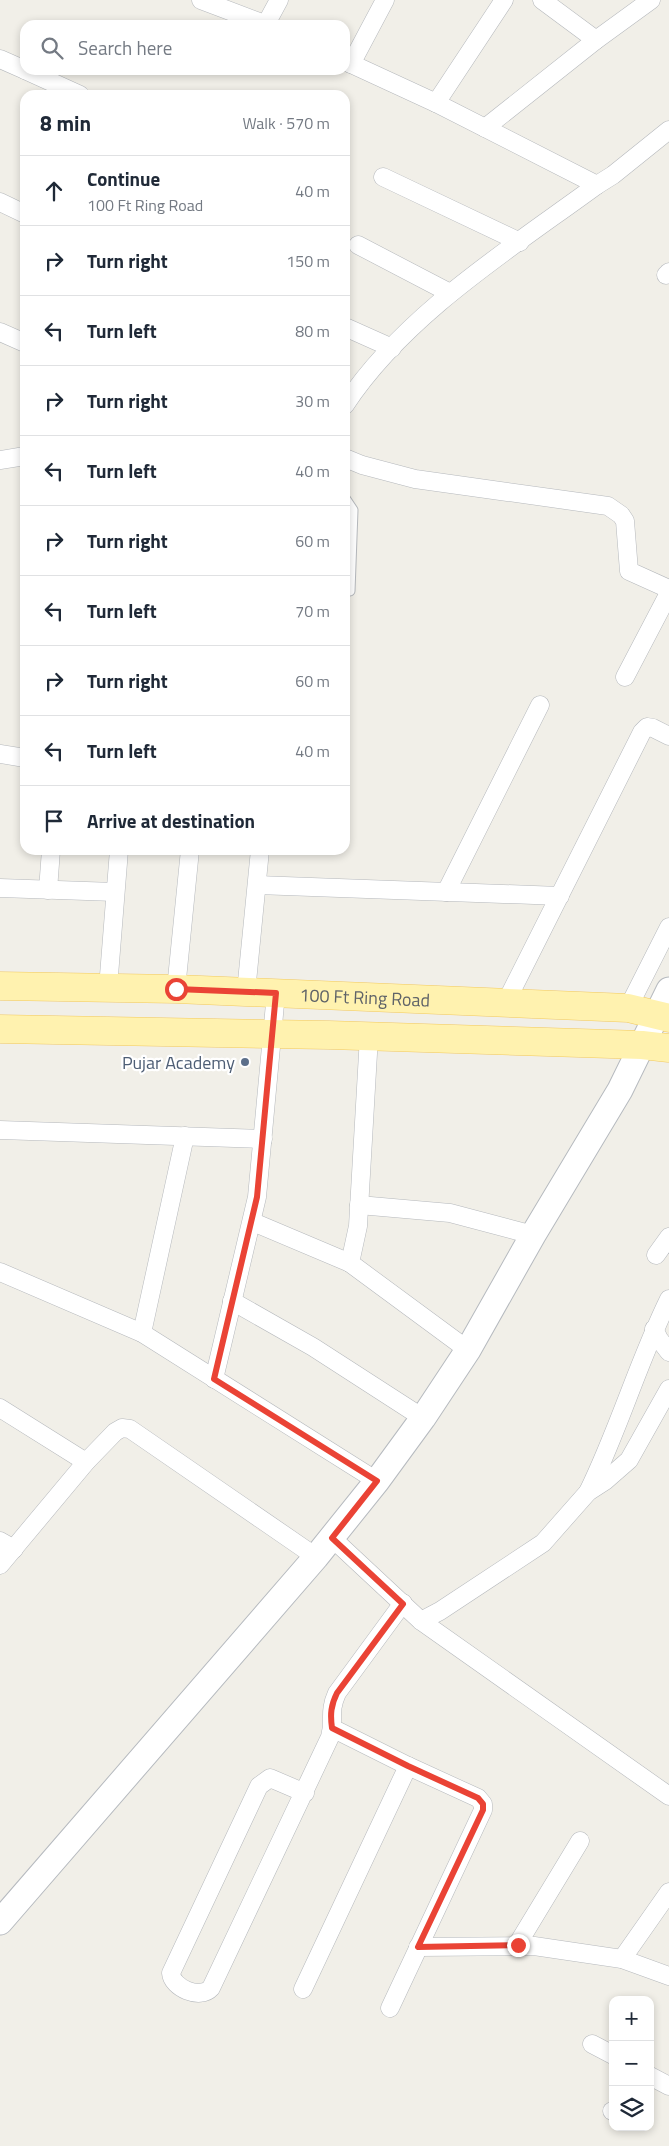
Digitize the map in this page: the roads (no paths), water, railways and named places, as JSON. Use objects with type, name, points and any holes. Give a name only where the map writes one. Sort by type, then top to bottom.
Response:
[{"type":"main road","name":"100 Ft Ring Road","points":[[0,986],[176,989],[628,1008],[663,1017]]},
{"type":"main road","points":[[0,1029],[369,1036],[642,1045],[669,1048]]},
{"type":"street","points":[[201,0],[253,20]]},
{"type":"street","points":[[269,20],[279,0]]},
{"type":"street","points":[[350,59],[385,0]]},
{"type":"street","points":[[436,103],[504,0]]},
{"type":"street","points":[[542,0],[596,40]]},
{"type":"street","points":[[485,128],[596,40],[651,0]]},
{"type":"street","points":[[0,59],[20,68]]},
{"type":"street","points":[[350,63],[436,103],[597,185]]},
{"type":"street","points":[[36,75],[69,90]]},
{"type":"street","points":[[350,399],[380,360],[450,293],[613,175],[669,130]]},
{"type":"street","points":[[382,177],[520,242]]},
{"type":"street","points":[[0,202],[20,212]]},
{"type":"street","points":[[358,245],[450,293]]},
{"type":"street","points":[[350,329],[392,348]]},
{"type":"street","points":[[0,332],[20,341]]},
{"type":"street","points":[[2,464],[20,458]]},
{"type":"street","points":[[350,460],[415,479],[608,506],[621,514],[625,521],[628,571],[669,589]]},
{"type":"street","points":[[625,677],[669,593]]},
{"type":"street","points":[[446,892],[540,705]]},
{"type":"street","points":[[506,1004],[642,732],[648,727],[669,736]]},
{"type":"street","points":[[0,754],[20,757]]},
{"type":"street","points":[[48,890],[51,855]]},
{"type":"street","points":[[108,988],[119,855]]},
{"type":"street","points":[[176,989],[189,855]]},
{"type":"street","points":[[246,992],[260,855]]},
{"type":"street","points":[[257,885],[560,896]]},
{"type":"street","points":[[0,888],[115,892]]},
{"type":"street","points":[[628,1008],[669,927]]},
{"type":"street","points":[[0,1922],[332,1538],[377,1481],[446,1386],[533,1235],[620,1090],[642,1045],[663,1017],[669,990]]},
{"type":"street","points":[[214,1379],[257,1197],[276,993]]},
{"type":"street","points":[[350,1263],[357,1237],[369,1036]]},
{"type":"street","points":[[0,1130],[262,1139]]},
{"type":"street","points":[[142,1333],[185,1136]]},
{"type":"street","points":[[359,1205],[450,1213],[533,1235]]},
{"type":"street","points":[[252,1222],[350,1263],[468,1350]]},
{"type":"street","points":[[656,1254],[669,1237]]},
{"type":"street","points":[[0,1272],[142,1333],[377,1481]]},
{"type":"street","points":[[421,1621],[440,1612],[542,1543],[588,1492],[599,1469],[654,1329],[669,1299]]},
{"type":"street","points":[[232,1301],[314,1347],[423,1418]]},
{"type":"street","points":[[654,1329],[659,1340],[669,1352]]},
{"type":"street","points":[[588,1492],[605,1482],[629,1460],[669,1389]]},
{"type":"street","points":[[0,1408],[86,1462]]},
{"type":"street","points":[[0,1564],[7,1545],[115,1432],[122,1428],[130,1429],[316,1556]]},
{"type":"street","points":[[332,1538],[421,1621],[669,1796]]},
{"type":"street","points":[[305,1793],[270,1778],[259,1786],[171,1973],[173,1980],[189,1991],[203,1994],[211,1988],[305,1793],[330,1737],[332,1728],[330,1716],[332,1704],[337,1693],[403,1604]]},
{"type":"street","points":[[332,1728],[478,1798],[484,1807],[390,2008]]},
{"type":"street","points":[[303,1989],[408,1766]]},
{"type":"street","points":[[518,1945],[580,1840]]},
{"type":"street","points":[[622,1959],[669,1892]]},
{"type":"street","points":[[418,1947],[518,1945],[622,1959],[669,1976]]},
{"type":"street","points":[[592,2044],[609,2053]]},
{"type":"street","points":[[654,2078],[668,2085]]},
{"type":"street","points":[[654,2090],[668,2085]]},
{"type":"lane","points":[[350,506],[353,510],[350,591]]},
{"type":"place","name":"Pujar Academy","points":[[245,1062]]}]
